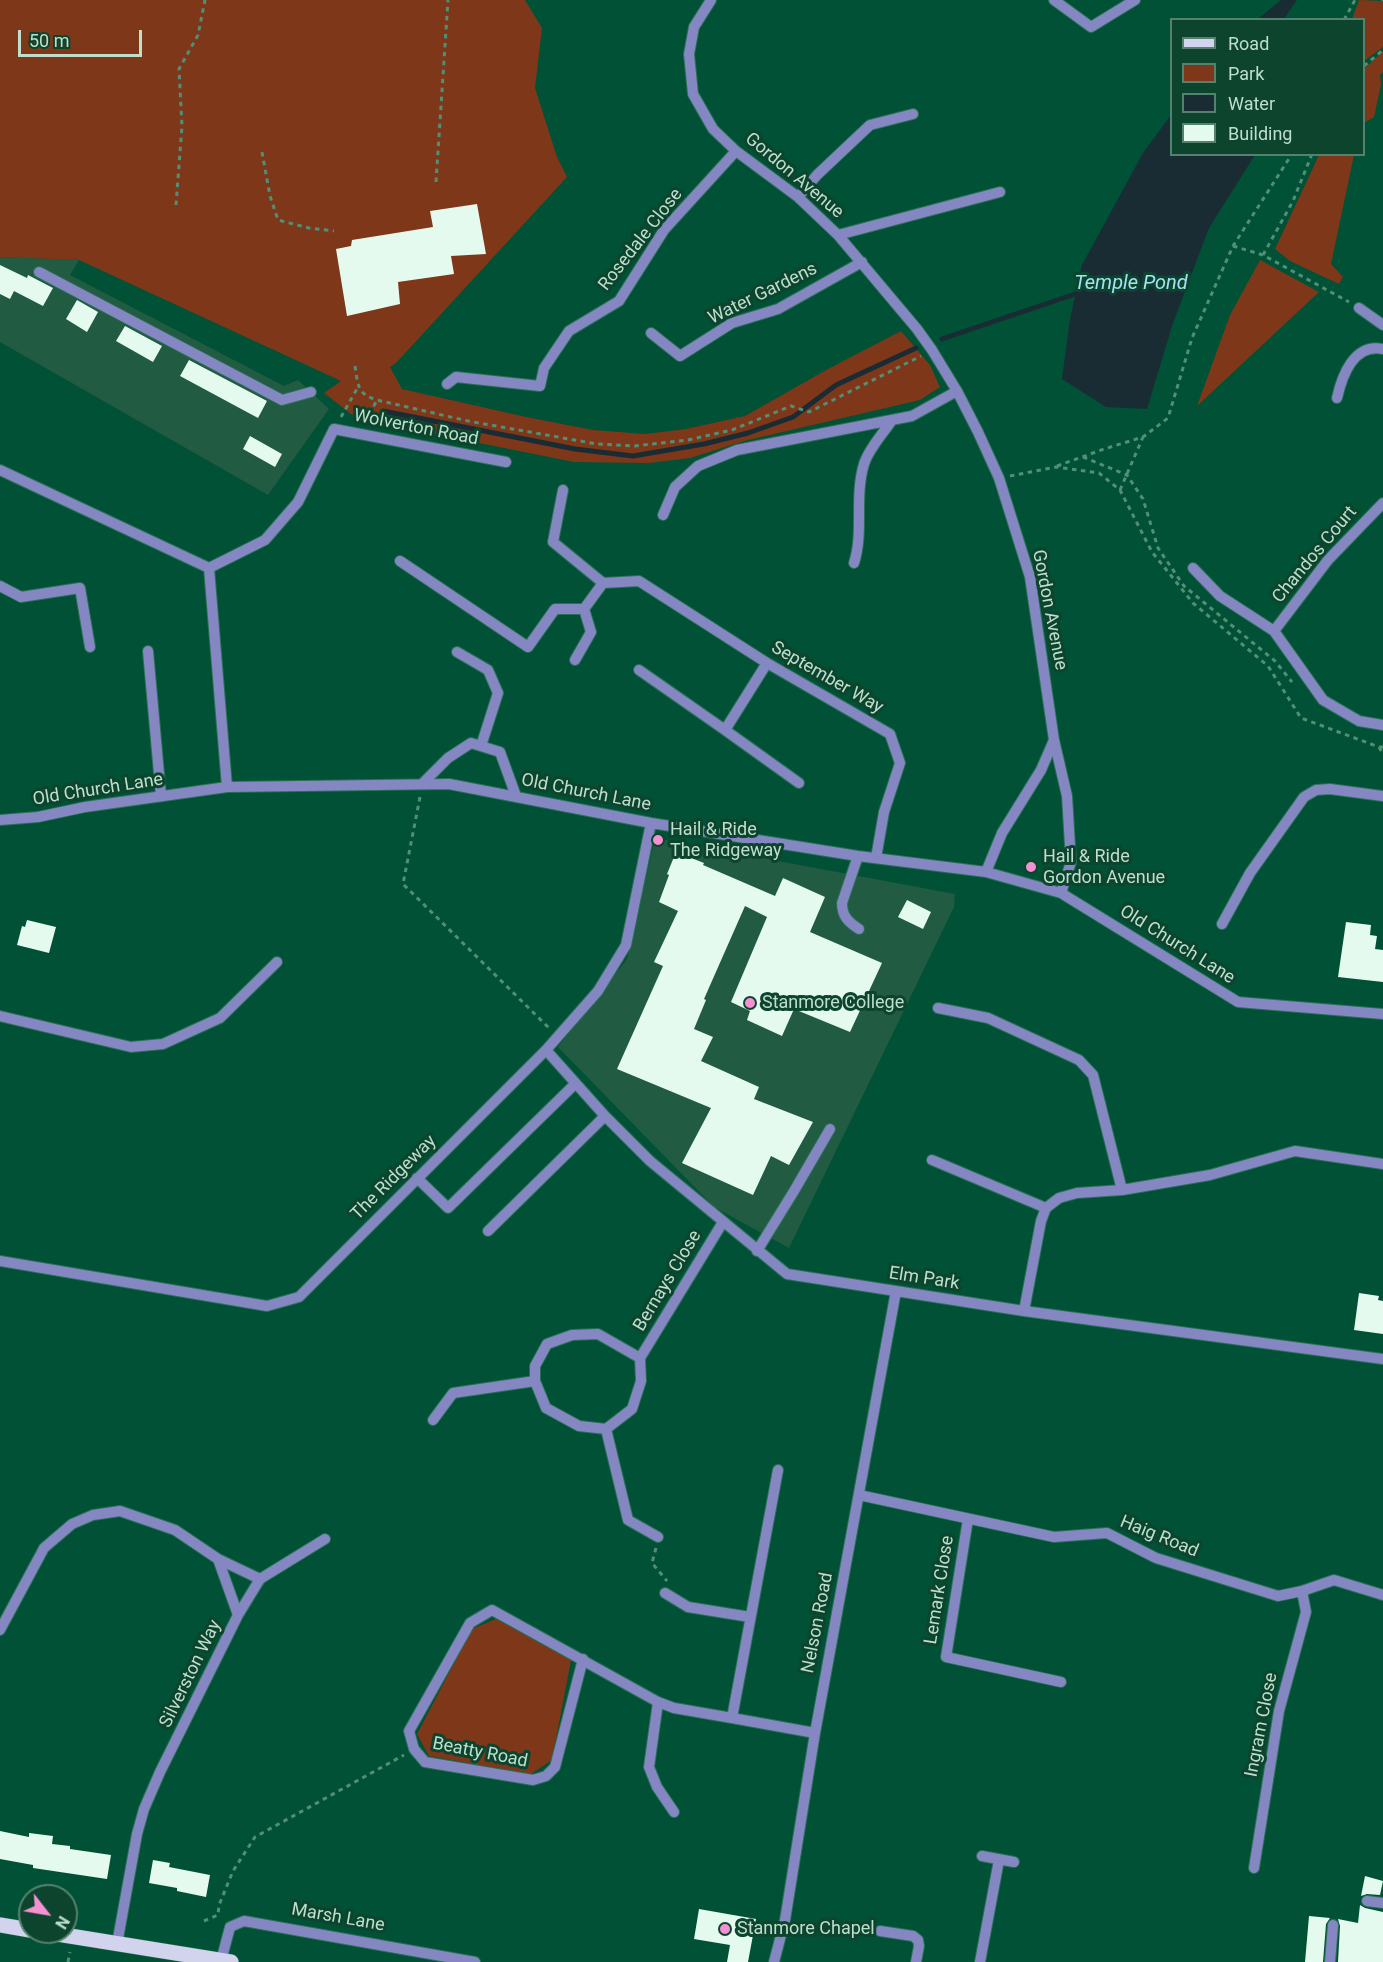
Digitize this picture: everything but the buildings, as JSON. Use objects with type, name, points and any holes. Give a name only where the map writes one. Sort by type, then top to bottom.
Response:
[{"type":"main road","points":[[0,1925],[18,1928]]},
{"type":"main road","name":"Marsh Lane","points":[[78,1938],[226,1961]]},
{"type":"street","name":"Gordon Avenue","points":[[711,0],[694,27],[689,54],[693,94],[713,129],[736,151],[798,197],[838,235],[862,262],[932,350],[957,391],[999,478],[1030,577],[1054,740],[1067,796],[1071,862],[1060,893]]},
{"type":"street","points":[[1054,0],[1091,27],[1135,0]]},
{"type":"street","points":[[798,197],[817,175],[870,125],[913,114]]},
{"type":"street","name":"Rosedale Close","points":[[447,384],[456,377],[540,386],[544,368],[569,331],[619,301],[664,230],[736,151]]},
{"type":"street","points":[[838,235],[999,192]]},
{"type":"street","name":"Water Gardens","points":[[651,333],[681,356],[732,323],[778,309],[862,262]]},
{"type":"street","points":[[39,272],[282,400],[310,392]]},
{"type":"street","points":[[1359,308],[1383,325]]},
{"type":"street","points":[[1337,398],[1342,376],[1354,359],[1365,350],[1383,349]]},
{"type":"street","points":[[663,515],[675,487],[698,466],[737,450],[912,416],[957,391]]},
{"type":"street","points":[[854,563],[858,548],[863,467],[867,457],[892,420]]},
{"type":"street","name":"Wolverton Road","points":[[209,568],[265,540],[298,502],[334,429],[506,462]]},
{"type":"street","points":[[0,470],[209,568],[228,787]]},
{"type":"street","points":[[563,490],[553,542],[603,583],[584,609]]},
{"type":"street","name":"Chandos Court","points":[[1274,631],[1328,560],[1383,503]]},
{"type":"street","points":[[400,561],[528,647],[555,609],[584,609]]},
{"type":"street","name":"Chandos Court","points":[[1193,568],[1220,596],[1274,631],[1323,700],[1359,721],[1383,726]]},
{"type":"street","name":"September Way","points":[[603,583],[639,581],[766,663],[890,734],[900,763],[884,812],[876,858]]},
{"type":"street","points":[[0,586],[21,597],[80,588],[90,647]]},
{"type":"street","points":[[575,660],[591,632],[584,609]]},
{"type":"street","points":[[148,651],[161,796]]},
{"type":"street","points":[[457,652],[488,670],[498,693],[481,746]]},
{"type":"street","points":[[725,730],[766,663]]},
{"type":"street","points":[[639,670],[799,783]]},
{"type":"street","points":[[986,872],[1002,834],[1041,770],[1054,740]]},
{"type":"street","points":[[423,783],[448,758],[471,743],[500,752],[516,796]]},
{"type":"street","name":"Old Church Lane","points":[[0,820],[38,817],[85,807],[228,787],[449,784],[651,823],[858,856],[986,872],[1060,893],[1238,1002],[1383,1014]]},
{"type":"street","points":[[1222,924],[1250,873],[1304,797],[1316,790],[1330,789],[1383,796]]},
{"type":"street","name":"The Ridgeway","points":[[0,1262],[267,1306],[299,1297],[546,1050],[598,992],[626,945],[651,823]]},
{"type":"street","points":[[858,856],[842,903],[842,911],[845,918],[858,929]]},
{"type":"street","points":[[0,1017],[131,1047],[163,1044],[220,1018],[277,962]]},
{"type":"street","points":[[938,1008],[988,1018],[1079,1060],[1093,1075],[1122,1190]]},
{"type":"street","name":"Elm Park","points":[[546,1050],[605,1116],[650,1161],[787,1274],[1024,1311],[1383,1359]]},
{"type":"street","points":[[417,1179],[448,1208],[576,1084]]},
{"type":"street","points":[[488,1231],[605,1116]]},
{"type":"street","points":[[757,1251],[830,1129]]},
{"type":"street","points":[[1024,1311],[1041,1221],[1046,1208],[1059,1198],[1077,1193],[1122,1190],[1210,1175],[1295,1151],[1383,1164]]},
{"type":"street","points":[[932,1160],[1046,1208]]},
{"type":"street","name":"Bernays Close","points":[[640,1358],[723,1222]]},
{"type":"street","name":"Nelson Road","points":[[774,1962],[785,1920],[815,1733],[896,1291]]},
{"type":"street","points":[[598,1334],[640,1358],[640,1381],[632,1409],[606,1429],[579,1426],[546,1408],[535,1382],[534,1366],[547,1344],[572,1335],[598,1334]]},
{"type":"street","points":[[433,1420],[453,1393],[535,1382]]},
{"type":"street","points":[[606,1429],[628,1520],[658,1537]]},
{"type":"street","points":[[732,1718],[778,1470]]},
{"type":"street","name":"Haig Road","points":[[859,1495],[1054,1537],[1107,1533],[1156,1558],[1278,1596],[1334,1580],[1383,1594]]},
{"type":"street","points":[[0,1630],[44,1548],[72,1524],[93,1515],[120,1511],[175,1530],[218,1559],[260,1579]]},
{"type":"street","name":"Lemark Close","points":[[968,1519],[946,1657],[1061,1682]]},
{"type":"street","points":[[238,1615],[260,1579],[325,1539]]},
{"type":"street","name":"Silverston Way","points":[[117,1944],[136,1834],[144,1809],[165,1761],[238,1615],[218,1559]]},
{"type":"street","name":"Ingram Close","points":[[1254,1868],[1279,1711],[1306,1612],[1302,1591]]},
{"type":"street","points":[[665,1593],[688,1607],[750,1617]]},
{"type":"street","name":"Beatty Road","points":[[582,1659],[555,1767],[546,1776],[533,1780],[425,1762],[414,1749],[410,1731],[470,1623],[492,1610],[582,1659],[658,1702],[674,1708],[815,1733]]},
{"type":"street","points":[[658,1702],[649,1767],[657,1787],[674,1812]]},
{"type":"street","points":[[982,1856],[1014,1862]]},
{"type":"street","points":[[980,1962],[999,1860]]},
{"type":"street","points":[[1367,1900],[1383,1903]]},
{"type":"street","name":"Marsh Lane","points":[[226,1961],[230,1927],[244,1921],[475,1962]]},
{"type":"street","points":[[1330,1962],[1333,1925]]},
{"type":"street","points":[[880,1930],[913,1936],[918,1940],[916,1962]]},
{"type":"path","points":[[176,205],[183,126],[178,69],[198,35],[205,0]]},
{"type":"path","points":[[436,182],[448,0]]},
{"type":"path","points":[[1345,18],[1355,0]]},
{"type":"path","points":[[1365,65],[1383,50]]},
{"type":"path","points":[[262,152],[270,196],[278,220],[309,228],[334,231]]},
{"type":"path","points":[[999,478],[1056,467],[1143,436],[1168,418],[1192,338],[1233,246],[1291,156]]},
{"type":"path","points":[[1263,255],[1293,201],[1311,156]]},
{"type":"path","points":[[1233,246],[1263,255],[1359,308]]},
{"type":"path","points":[[355,366],[358,387],[365,396],[377,400],[468,421],[597,444],[634,446],[688,440],[732,430],[791,406],[809,412],[932,350]]},
{"type":"path","points":[[334,429],[358,387]]},
{"type":"path","points":[[358,433],[377,400]]},
{"type":"path","points":[[1120,490],[1143,436]]},
{"type":"path","points":[[1056,467],[1099,473],[1120,490],[1152,552],[1193,603],[1268,666],[1301,718],[1381,747],[1383,754]]},
{"type":"path","points":[[423,783],[404,884],[558,1036]]},
{"type":"path","points":[[658,1537],[652,1563],[667,1581],[665,1593]]},
{"type":"path","points":[[204,1921],[218,1915],[219,1905],[233,1871],[255,1837],[414,1749]]},
{"type":"path","points":[[68,1962],[70,1952]]},
{"type":"shaded area","points":[[0,257],[79,260],[70,275],[284,386],[298,380],[329,409],[268,495],[0,342]]},
{"type":"shaded area","name":"Stanmore College","points":[[655,838],[955,894],[954,907],[789,1248],[714,1207],[558,1047],[627,959]]},
{"type":"green space","points":[[0,0],[525,0],[542,28],[535,88],[557,157],[567,177],[390,367],[402,389],[593,430],[645,434],[686,429],[745,416],[901,331],[930,365],[940,387],[920,400],[744,441],[690,458],[649,463],[574,462],[395,426],[351,414],[324,393],[341,381],[79,260],[0,257]]},
{"type":"green space","points":[[1359,0],[1383,1],[1383,47],[1365,60],[1365,18],[1352,18]]},
{"type":"green space","points":[[1383,51],[1383,72],[1380,75],[1381,84],[1374,117],[1365,122],[1365,68]]},
{"type":"green space","points":[[1319,156],[1354,156],[1331,264],[1343,277],[1339,284],[1290,261],[1275,249]]},
{"type":"green space","points":[[1260,260],[1319,292],[1197,406],[1230,315]]},
{"type":"green space","points":[[496,1619],[571,1660],[552,1760],[531,1774],[429,1756],[417,1734],[472,1629]]},
{"type":"water","points":[[1281,0],[1297,0],[1285,18],[1259,18]]},
{"type":"water","name":"Temple Pond","points":[[1170,116],[1170,156],[1254,156],[1209,228],[1173,323],[1147,409],[1106,407],[1062,379],[1070,319],[1082,265],[1143,153]]},
{"type":"waterway","points":[[942,339],[1075,294]]},
{"type":"waterway","points":[[383,411],[575,449],[633,456],[704,444],[748,433],[793,417],[836,385],[916,348]]},
{"type":"place","name":"Hail & Ride The Ridgeway","points":[[658,840]]},
{"type":"place","name":"Hail & Ride Gordon Avenue","points":[[1031,867]]},
{"type":"place","name":"Stanmore College","points":[[750,1003]]},
{"type":"place","name":"Stanmore Chapel","points":[[725,1929]]}]
